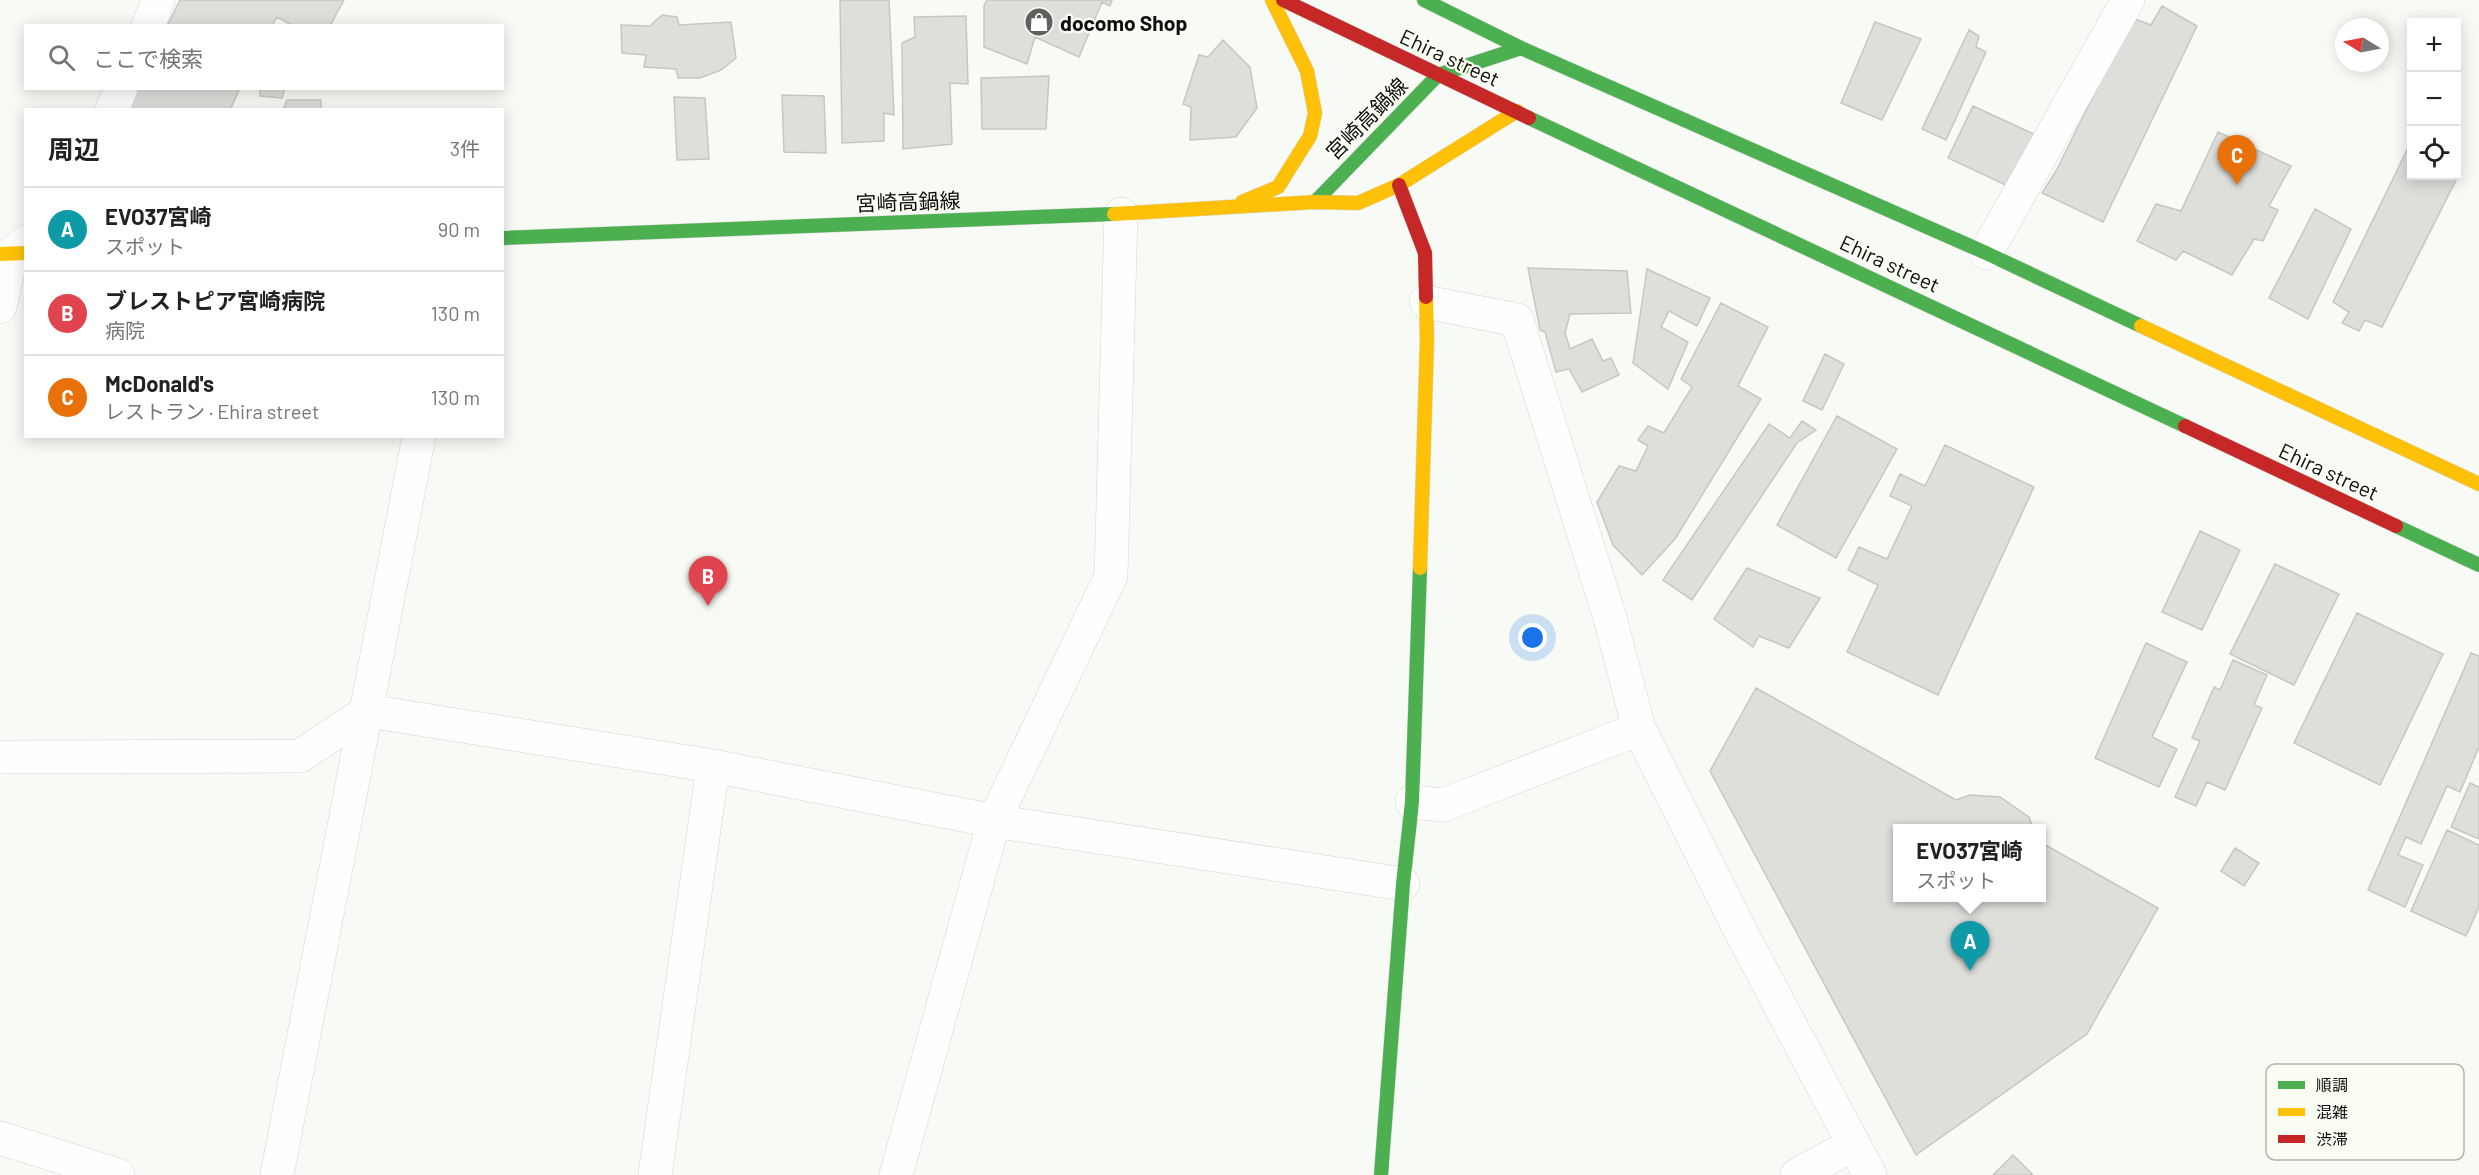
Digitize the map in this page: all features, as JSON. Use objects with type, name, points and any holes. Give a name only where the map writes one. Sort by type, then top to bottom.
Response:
[{"type":"main road","points":[[1229,207],[1278,187],[1310,136],[1315,113],[1307,71],[1272,0]]},
{"type":"main road","name":"Ehira street","points":[[1283,0],[2479,565]]},
{"type":"main road","name":"Ehira street","points":[[1425,0],[1521,48],[1986,253],[2479,484]]},
{"type":"main road","name":"宮崎高鍋線","points":[[1315,202],[1438,75],[1521,48]]},
{"type":"main road","name":"宮崎高鍋線","points":[[504,237],[1121,214],[1315,202],[1358,203],[1399,184],[1517,111]]},
{"type":"main road","points":[[1381,1175],[1403,885],[1412,802],[1427,340],[1425,254],[1399,184]]},
{"type":"street","points":[[149,24],[158,0]]},
{"type":"street","points":[[1986,253],[2128,0]]},
{"type":"street","points":[[113,108],[120,90]]},
{"type":"street","points":[[896,1175],[994,821],[1111,576],[1121,214]]},
{"type":"street","points":[[0,307],[16,251]]},
{"type":"street","points":[[1426,302],[1517,320],[1610,618],[1639,729],[1852,1145],[1870,1175]]},
{"type":"street","points":[[278,1175],[419,438]]},
{"type":"street","points":[[0,757],[300,756],[368,711],[713,766],[994,821],[1403,885]]},
{"type":"street","points":[[1412,802],[1443,805],[1639,729]]},
{"type":"street","points":[[655,1175],[713,766]]},
{"type":"street","points":[[0,1138],[118,1175]]},
{"type":"street","points":[[1797,1175],[1852,1145]]},
{"type":"building","points":[[180,0],[344,0],[331,24],[290,24],[277,17],[273,24],[168,24]]},
{"type":"building","points":[[840,0],[889,0],[894,115],[884,113],[884,141],[842,143]]},
{"type":"building","name":"docomo Shop","points":[[987,0],[1112,0],[1110,6],[1102,2],[1079,57],[1035,37],[1027,64],[984,47],[984,6]]},
{"type":"building","points":[[2162,6],[2197,26],[2103,222],[2042,193],[2056,171],[2132,18],[2151,25]]},
{"type":"building","points":[[662,15],[677,17],[679,25],[731,22],[736,58],[721,70],[700,78],[678,78],[676,69],[644,67],[646,55],[622,53],[621,25],[650,26]]},
{"type":"building","points":[[966,16],[968,84],[950,83],[952,144],[903,149],[902,43],[915,37],[914,17]]},
{"type":"building","points":[[1875,22],[1921,39],[1882,120],[1841,103]]},
{"type":"building","points":[[1969,30],[1979,36],[1976,47],[1986,52],[1946,140],[1922,129]]},
{"type":"building","points":[[1223,40],[1250,67],[1257,108],[1236,137],[1190,140],[1191,107],[1183,104],[1199,55],[1208,57]]},
{"type":"building","points":[[1049,76],[1046,129],[982,129],[981,78]]},
{"type":"building","points":[[133,90],[239,90],[231,108],[125,108]]},
{"type":"building","points":[[260,90],[284,90],[282,98],[260,96]]},
{"type":"building","points":[[782,95],[824,96],[826,153],[784,152]]},
{"type":"building","points":[[674,97],[705,98],[709,159],[677,160]]},
{"type":"building","points":[[287,100],[321,100],[321,108],[284,108]]},
{"type":"building","points":[[1973,106],[2036,135],[2010,187],[1948,158]]},
{"type":"building","points":[[2218,132],[2291,166],[2269,206],[2278,210],[2263,241],[2254,239],[2232,275],[2183,251],[2176,260],[2137,241],[2156,204],[2181,211]]},
{"type":"building","points":[[2407,150],[2407,180],[2456,180],[2382,327],[2365,320],[2359,331],[2342,323],[2349,312],[2333,302]]},
{"type":"building","points":[[2315,209],[2351,229],[2308,319],[2269,298]]},
{"type":"building","points":[[1528,268],[1627,271],[1631,313],[1570,314],[1565,333],[1570,349],[1592,339],[1603,361],[1611,358],[1619,375],[1582,392],[1569,369],[1556,372],[1545,332],[1540,330]]},
{"type":"building","points":[[1647,269],[1710,298],[1697,326],[1669,311],[1661,327],[1688,342],[1668,389],[1633,363]]},
{"type":"building","points":[[1721,303],[1768,327],[1738,386],[1761,399],[1675,539],[1642,575],[1613,545],[1597,502],[1619,466],[1636,471],[1648,446],[1638,440],[1648,426],[1664,433],[1692,387],[1681,379]]},
{"type":"building","points":[[1825,354],[1844,364],[1822,410],[1803,401]]},
{"type":"building","points":[[1837,416],[1897,449],[1836,558],[1777,525]]},
{"type":"building","points":[[1802,421],[1816,430],[1797,443],[1692,600],[1663,580],[1769,424],[1790,438]]},
{"type":"building","points":[[1945,445],[2034,487],[1938,695],[1847,652],[1878,585],[1848,570],[1859,547],[1887,559],[1912,506],[1890,496],[1900,474],[1925,486]]},
{"type":"building","points":[[2200,531],[2240,550],[2202,630],[2162,612]]},
{"type":"building","points":[[2275,564],[2339,594],[2294,685],[2230,654]]},
{"type":"building","points":[[1747,568],[1820,598],[1789,648],[1759,636],[1753,647],[1714,619]]},
{"type":"building","points":[[2357,613],[2443,654],[2380,785],[2294,743]]},
{"type":"building","points":[[2146,643],[2187,662],[2152,737],[2177,749],[2159,787],[2095,758]]},
{"type":"building","points":[[2471,653],[2479,656],[2479,747],[2460,792],[2447,786],[2421,844],[2406,837],[2398,855],[2423,865],[2405,907],[2368,890]]},
{"type":"building","points":[[2233,660],[2267,675],[2254,705],[2262,708],[2225,790],[2207,782],[2196,806],[2175,797],[2200,741],[2192,738],[2214,687],[2220,690]]},
{"type":"building","points":[[1756,688],[1956,800],[1970,795],[2000,797],[2029,817],[2032,824],[1893,824],[1893,902],[2046,902],[2046,845],[2158,908],[2087,1034],[1916,1155],[1710,771]]},
{"type":"building","points":[[2470,783],[2479,787],[2479,839],[2451,827]]},
{"type":"building","points":[[2447,830],[2479,845],[2479,907],[2466,936],[2411,911]]},
{"type":"building","points":[[2235,848],[2259,863],[2244,886],[2221,871]]},
{"type":"building","points":[[2013,1155],[2033,1175],[1993,1175]]},
{"type":"traffic: fast","points":[[1424,0],[1521,48],[1986,253],[2141,326]]},
{"type":"traffic: fast","points":[[1315,202],[1438,75],[1521,48]]},
{"type":"traffic: fast","points":[[1529,118],[2185,426]]},
{"type":"traffic: fast","points":[[504,238],[1114,214]]},
{"type":"traffic: fast","points":[[2396,526],[2479,565]]},
{"type":"traffic: fast","points":[[1381,1175],[1403,884],[1412,802],[1420,568]]},
{"type":"traffic: slow","points":[[1242,202],[1278,187],[1310,136],[1315,113],[1307,71],[1272,0]]},
{"type":"traffic: slow","points":[[1114,214],[1315,202],[1358,203],[1399,185],[1517,111]]},
{"type":"traffic: slow","points":[[0,254],[24,253]]},
{"type":"traffic: slow","points":[[1420,568],[1427,340],[1426,297]]},
{"type":"traffic: slow","points":[[2141,326],[2479,484]]},
{"type":"traffic: jam","points":[[1283,0],[1529,118]]},
{"type":"traffic: jam","points":[[1399,185],[1425,253],[1426,297]]},
{"type":"traffic: jam","points":[[2185,426],[2396,526]]},
{"type":"place","name":"docomo Shop","points":[[1039,22]]},
{"type":"place","name":"McDonald's","points":[[2237,185]]},
{"type":"place","name":"ブレストピア宮崎病院","points":[[708,606]]},
{"type":"place","name":"EVO37宮崎","points":[[1970,971]]}]
